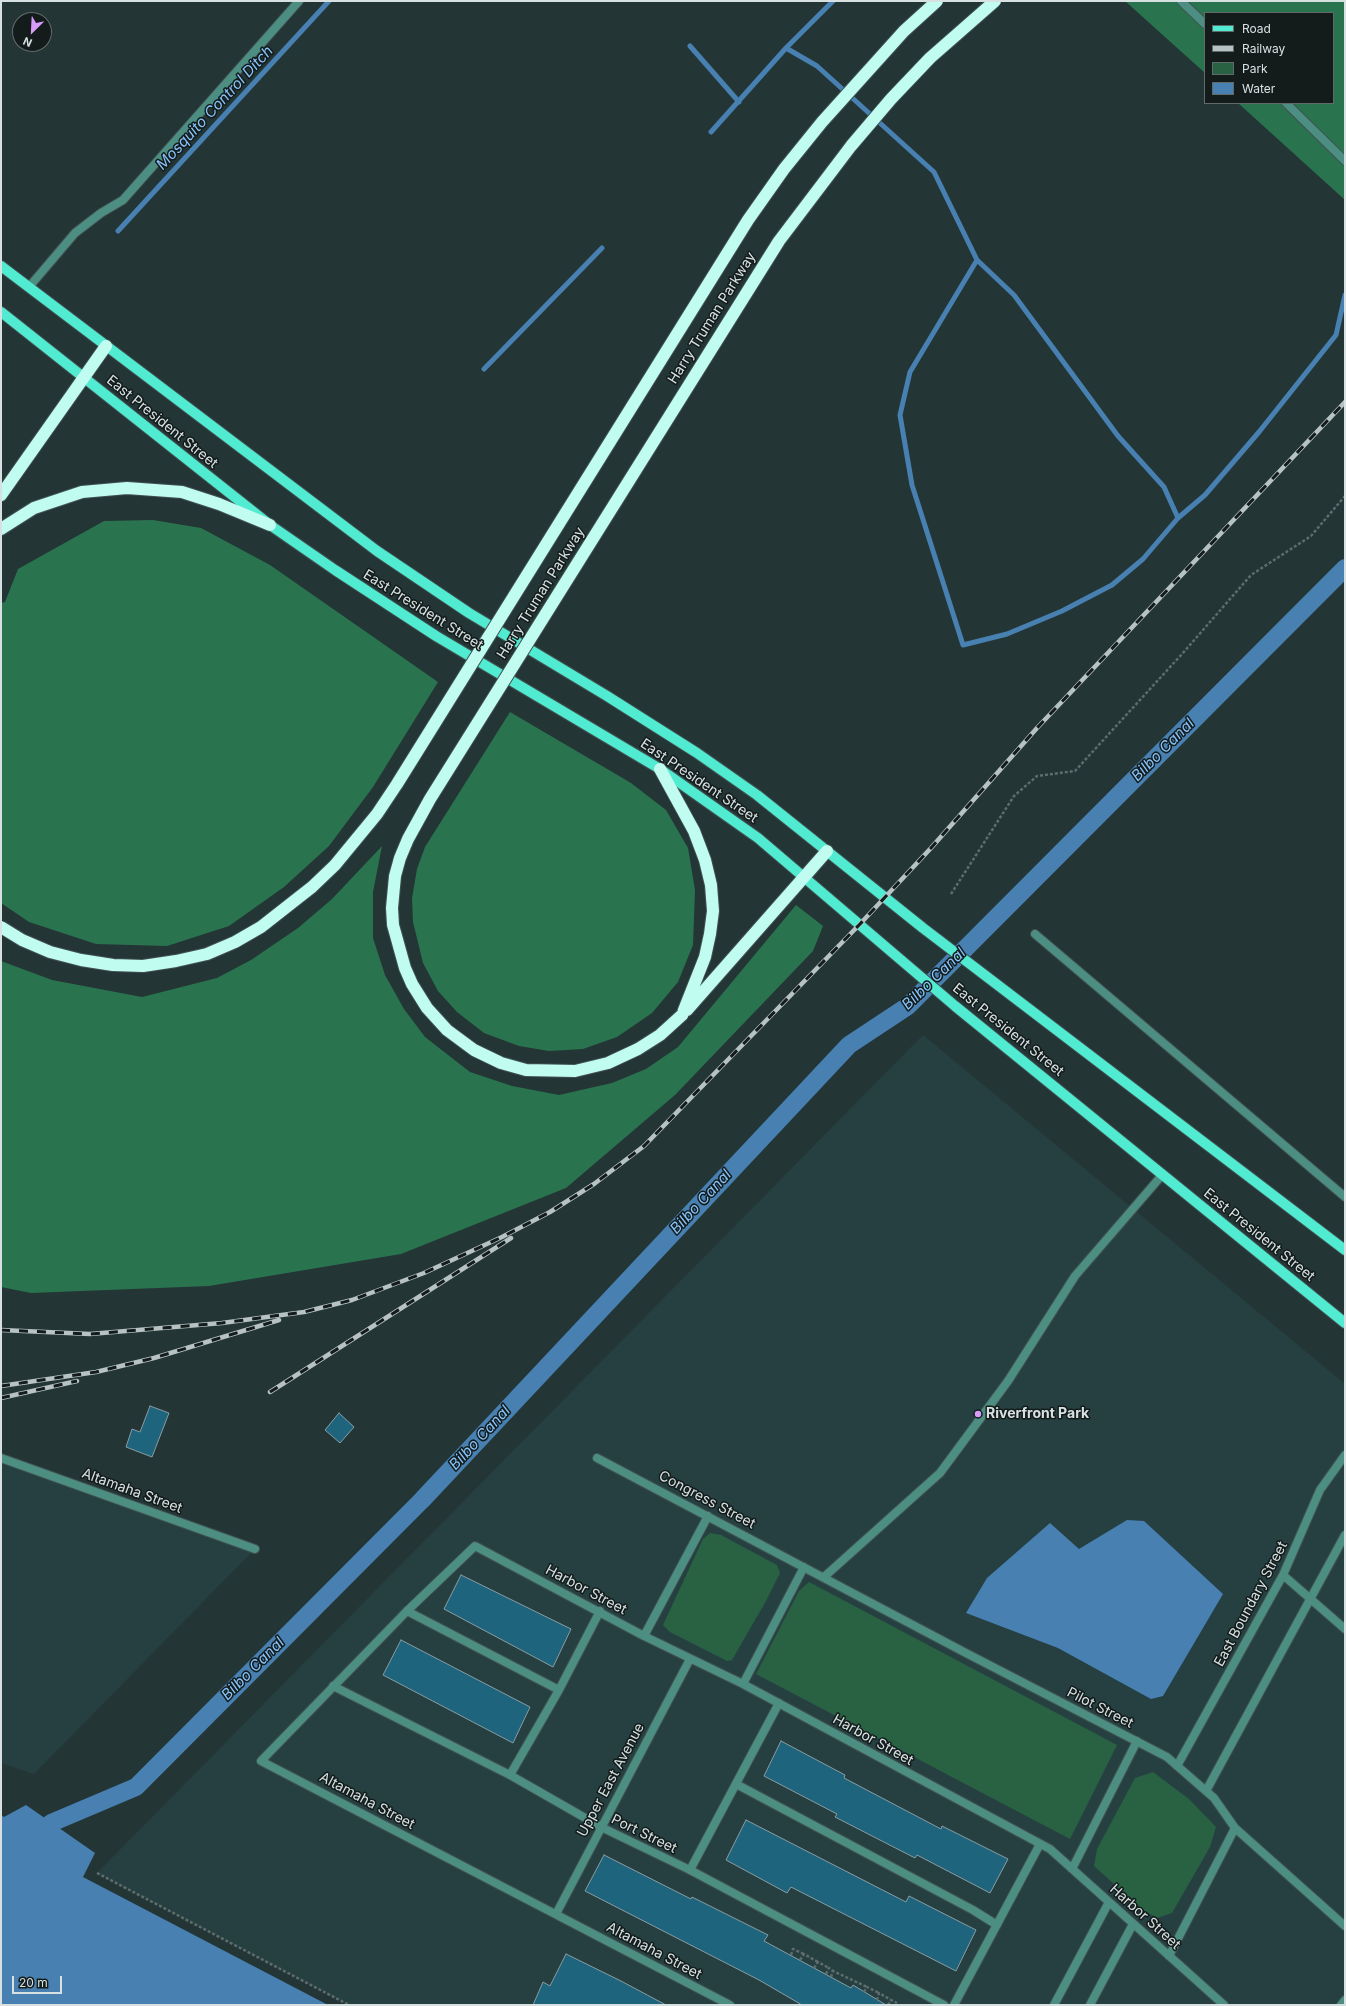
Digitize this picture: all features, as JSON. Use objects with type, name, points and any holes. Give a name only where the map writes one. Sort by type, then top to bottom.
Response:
[{"type":"highway","name":"Harry Truman Parkway","points":[[1,927],[36,946],[81,960],[113,965],[143,966],[176,962],[207,954],[235,942],[261,926],[312,887],[335,865],[372,820],[397,784],[748,220],[822,122],[863,74],[904,31],[937,1]]},
{"type":"highway","name":"Harry Truman Parkway","points":[[827,851],[748,938],[711,984],[682,1015],[660,1035],[633,1052],[608,1063],[575,1071],[526,1070],[501,1063],[474,1050],[447,1030],[427,1008],[412,984],[405,968],[392,925],[395,876],[400,858],[408,839],[430,799],[779,241],[850,146],[891,99],[930,58],[995,1]]},
{"type":"highway","points":[[1,495],[106,346]]},
{"type":"highway","points":[[1,529],[34,508],[82,492],[127,488],[182,492],[219,504],[270,525]]},
{"type":"highway","points":[[660,769],[694,831],[705,860],[713,911],[704,957],[682,1015]]},
{"type":"main road","name":"East President Street","points":[[1,266],[376,551],[469,613],[698,753],[757,795],[926,930],[1345,1250]]},
{"type":"main road","name":"East President Street","points":[[1,312],[270,525],[334,570],[436,636],[660,769],[758,838],[955,1006],[1345,1323]]},
{"type":"street","points":[[29,287],[76,233],[101,213],[123,200],[299,1]]},
{"type":"street","points":[[1181,1],[1204,23]]},
{"type":"street","points":[[1287,104],[1345,161]]},
{"type":"street","points":[[1035,934],[1345,1197]]},
{"type":"street","points":[[824,1577],[940,1473],[1008,1381],[1075,1276],[1162,1174]]},
{"type":"street","name":"East Boundary Street","points":[[1178,1766],[1283,1575],[1320,1490],[1345,1455]]},
{"type":"street","name":"Altamaha Street","points":[[1,1458],[255,1548]]},
{"type":"street","name":"Congress Street","points":[[597,1458],[804,1567]]},
{"type":"street","points":[[644,1636],[708,1516]]},
{"type":"street","points":[[1206,1791],[1345,1535]]},
{"type":"street","name":"Altamaha Street","points":[[475,1546],[407,1611],[261,1761],[730,2005]]},
{"type":"street","name":"Harbor Street","points":[[475,1546],[600,1611],[644,1636],[743,1684],[1050,1849],[1224,2005]]},
{"type":"street","points":[[743,1684],[804,1567]]},
{"type":"street","name":"Pilot Street","points":[[804,1567],[1167,1757],[1214,1798],[1235,1828],[1345,1926]]},
{"type":"street","points":[[1283,1575],[1345,1629]]},
{"type":"street","points":[[407,1611],[559,1690]]},
{"type":"street","points":[[510,1775],[559,1690],[600,1611]]},
{"type":"street","name":"Upper East Avenue","points":[[556,1914],[690,1659]]},
{"type":"street","name":"Port Street","points":[[333,1686],[510,1775],[602,1827],[690,1870],[944,2005]]},
{"type":"street","points":[[690,1870],[779,1703]]},
{"type":"street","points":[[1072,1869],[1137,1741]]},
{"type":"street","points":[[736,1784],[973,1910],[997,1925]]},
{"type":"street","points":[[1169,1956],[1235,1828]]},
{"type":"street","points":[[954,2005],[1040,1844]]},
{"type":"street","points":[[1054,2005],[1109,1902]]},
{"type":"street","points":[[1090,2005],[1133,1924]]},
{"type":"street","points":[[1341,2005],[1345,2000]]},
{"type":"path","points":[[951,894],[1014,796],[1037,776],[1074,771],[1182,654],[1251,575],[1311,536],[1345,496]]},
{"type":"path","points":[[97,1873],[350,2005]]},
{"type":"path","points":[[791,1955],[793,1949],[898,2004]]},
{"type":"path","points":[[800,1960],[804,1954]]},
{"type":"path","points":[[814,1968],[818,1962]]},
{"type":"path","points":[[826,1974],[829,1968]]},
{"type":"path","points":[[832,1977],[833,1971]]},
{"type":"path","points":[[864,1992],[867,1987]]},
{"type":"path","points":[[877,2000],[879,1993]]},
{"type":"path","points":[[888,2005],[891,2000]]},
{"type":"shaded area","points":[[923,1035],[1345,1384],[1345,2005],[349,2005],[97,1873]]},
{"type":"shaded area","points":[[1,1458],[255,1549],[34,1774],[1,1763]]},
{"type":"green space","points":[[1125,1],[1345,1],[1345,200],[1239,104],[1334,104],[1334,12],[1204,12],[1204,72]]},
{"type":"green space","points":[[153,520],[201,528],[270,565],[438,682],[373,787],[329,846],[284,887],[229,926],[167,946],[96,944],[29,922],[1,903],[1,603],[5,602],[18,569],[104,521]]},
{"type":"green space","points":[[510,712],[631,783],[666,810],[688,848],[695,890],[693,945],[678,982],[652,1013],[617,1037],[583,1049],[549,1051],[519,1046],[484,1033],[457,1012],[438,991],[423,963],[413,922],[412,898],[417,869],[425,847]]},
{"type":"green space","points":[[382,846],[373,892],[373,938],[385,975],[404,1009],[425,1037],[470,1072],[512,1086],[559,1095],[612,1083],[646,1069],[678,1047],[796,905],[823,926],[813,951],[675,1095],[566,1188],[401,1254],[209,1286],[31,1293],[1,1287],[1,961],[52,980],[142,997],[217,978],[251,960],[298,928],[332,899]]},
{"type":"green space","points":[[710,1533],[721,1535],[777,1565],[780,1573],[766,1601],[732,1660],[727,1661],[670,1632],[663,1625],[703,1539]]},
{"type":"green space","points":[[809,1582],[1117,1745],[1070,1839],[756,1674],[799,1591]]},
{"type":"green space","points":[[1153,1772],[1189,1799],[1216,1827],[1210,1847],[1172,1913],[1157,1918],[1143,1910],[1094,1866],[1097,1849],[1135,1778]]},
{"type":"water","points":[[1127,1520],[1144,1521],[1223,1594],[1163,1696],[1151,1699],[1058,1648],[966,1613],[987,1578],[1050,1523],[1079,1549]]},
{"type":"water","points":[[26,1805],[95,1853],[83,1877],[328,2005],[1,2005],[1,1815],[4,1817]]},
{"type":"building","points":[[150,1406],[169,1413],[152,1457],[126,1447],[132,1429],[140,1432]]},
{"type":"building","points":[[339,1413],[354,1427],[340,1443],[325,1430]]},
{"type":"building","points":[[461,1575],[571,1629],[553,1667],[444,1609]]},
{"type":"building","points":[[401,1640],[530,1707],[513,1743],[383,1675]]},
{"type":"building","points":[[781,1741],[845,1775],[844,1778],[941,1829],[942,1826],[1008,1859],[990,1893],[917,1855],[915,1858],[835,1817],[837,1814],[764,1776]]},
{"type":"building","points":[[746,1820],[906,1902],[909,1896],[976,1930],[956,1971],[791,1887],[787,1893],[726,1860]]},
{"type":"building","points":[[604,1855],[691,1899],[692,1897],[768,1935],[764,1941],[851,1988],[853,1985],[886,2005],[802,2005],[759,1980],[585,1891]]},
{"type":"building","points":[[566,1954],[666,2005],[533,2005],[543,1982],[550,1986]]},
{"type":"waterway","name":"Mosquito Control Ditch","points":[[118,231],[329,1]]},
{"type":"waterway","points":[[833,1],[786,48],[817,66],[934,172],[977,260]]},
{"type":"waterway","points":[[690,46],[739,102]]},
{"type":"waterway","points":[[711,132],[786,48]]},
{"type":"waterway","points":[[484,369],[602,248]]},
{"type":"waterway","points":[[1178,518],[1164,487],[1118,436],[1014,295],[977,260],[910,372],[900,415],[912,485],[963,645],[1007,634],[1062,611],[1112,585],[1143,559],[1178,518],[1205,495],[1259,432],[1336,335],[1345,295]]},
{"type":"waterway","name":"Bilbo Canal","points":[[51,1823],[136,1787],[422,1500],[849,1045],[908,1006],[1345,568]]},
{"type":"railway","points":[[1,1330],[90,1334],[222,1323],[304,1312],[352,1300],[424,1273],[502,1237],[550,1212],[594,1184],[644,1146],[860,924],[931,848],[1037,728],[1345,402]]},
{"type":"railway","points":[[270,1392],[511,1238]]},
{"type":"railway","points":[[1,1386],[96,1372],[154,1358],[279,1320]]},
{"type":"railway","points":[[1,1398],[77,1381]]},
{"type":"place","name":"Riverfront Park","points":[[978,1414]]}]
